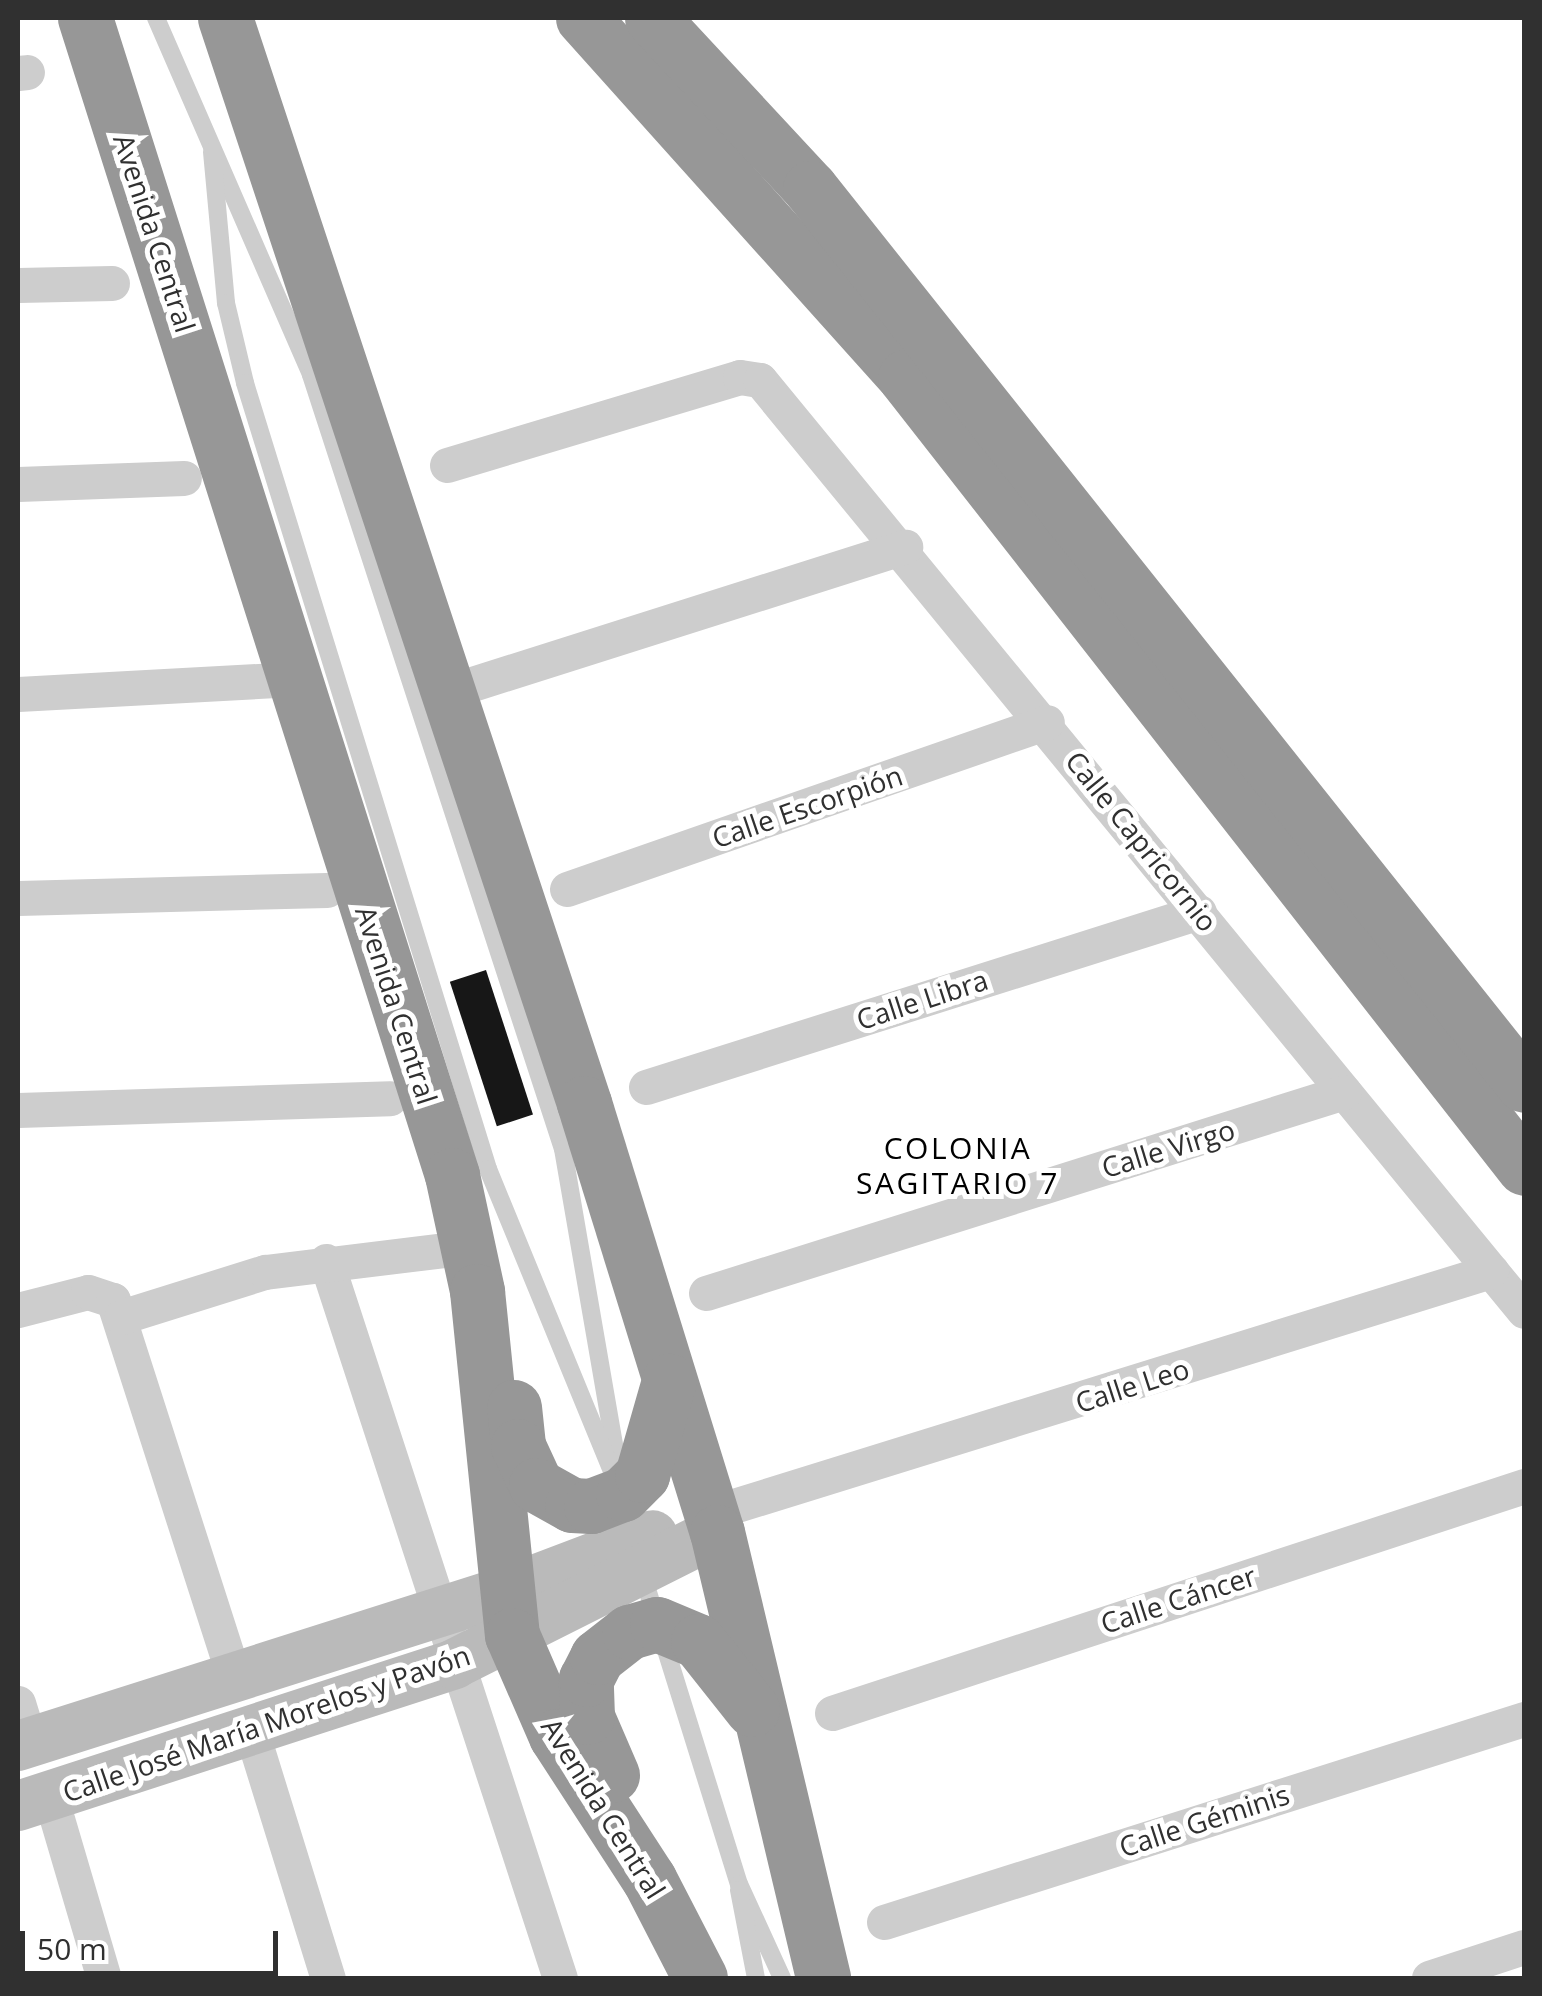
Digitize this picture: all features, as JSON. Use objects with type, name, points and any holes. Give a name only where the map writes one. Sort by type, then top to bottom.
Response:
[{"type":"highway","name":"Avenida Central","points":[[85,18],[296,679],[473,1269],[507,1614],[564,1750],[650,1879],[700,1978]]},
{"type":"highway","points":[[225,18],[444,694],[584,1102],[714,1523],[772,1736],[823,1978]]},
{"type":"highway","points":[[583,18],[905,377],[1524,1168]]},
{"type":"highway","points":[[652,18],[822,203],[1524,1085]]},
{"type":"highway","points":[[473,1269],[503,1347],[518,1446],[536,1486],[572,1506],[631,1529],[669,1381]]},
{"type":"highway","points":[[650,1879],[584,1701],[597,1656],[629,1632],[656,1624],[711,1652],[772,1736]]},
{"type":"street","points":[[18,285],[112,282]]},
{"type":"street","name":"Calle Capricornio","points":[[447,465],[754,377],[905,548],[1524,1311]]},
{"type":"street","points":[[18,484],[184,478]]},
{"type":"street","points":[[444,694],[905,548]]},
{"type":"street","points":[[18,694],[296,679]]},
{"type":"street","name":"Calle Escorpión","points":[[566,889],[1047,722]]},
{"type":"street","points":[[18,898],[327,890]]},
{"type":"street","name":"Calle Libra","points":[[646,1087],[1199,912]]},
{"type":"street","name":"Calle Virgo","points":[[706,1294],[1344,1092]]},
{"type":"street","points":[[18,1110],[390,1098]]},
{"type":"street","points":[[326,1261],[436,1612],[560,1978]]},
{"type":"street","points":[[121,1317],[326,1261],[473,1269]]},
{"type":"street","name":"Calle Leo","points":[[714,1523],[773,1500],[1491,1271]]},
{"type":"street","points":[[18,1310],[97,1291],[113,1300],[233,1674]]},
{"type":"street","name":"Calle Cáncer","points":[[832,1713],[1524,1486]]},
{"type":"street","points":[[507,1614],[631,1529],[714,1523]]},
{"type":"street","name":"Calle José María Morelos y Pavón","points":[[22,1730],[233,1674],[436,1612],[507,1614]]},
{"type":"street","name":"Calle José María Morelos y Pavón","points":[[34,1800],[454,1664],[507,1614]]},
{"type":"street","name":"Calle Géminis","points":[[884,1922],[1524,1719]]},
{"type":"street","points":[[251,1730],[328,1978]]},
{"type":"street","points":[[34,1800],[104,1978]]},
{"type":"street","points":[[1428,1978],[1524,1948]]},
{"type":"lane","points":[[156,18],[311,375],[564,1148],[598,1314],[631,1529],[656,1624],[739,1884],[782,1978]]},
{"type":"lane","points":[[212,142],[226,304],[245,384],[503,1215],[631,1529]]},
{"type":"lane","points":[[739,1884],[756,1978]]},
{"type":"building","points":[[486,970],[533,1115],[497,1126],[450,982]]},
{"type":"district","name":"COLONIA SAGITARIO 7","points":[[958,1165]]}]
